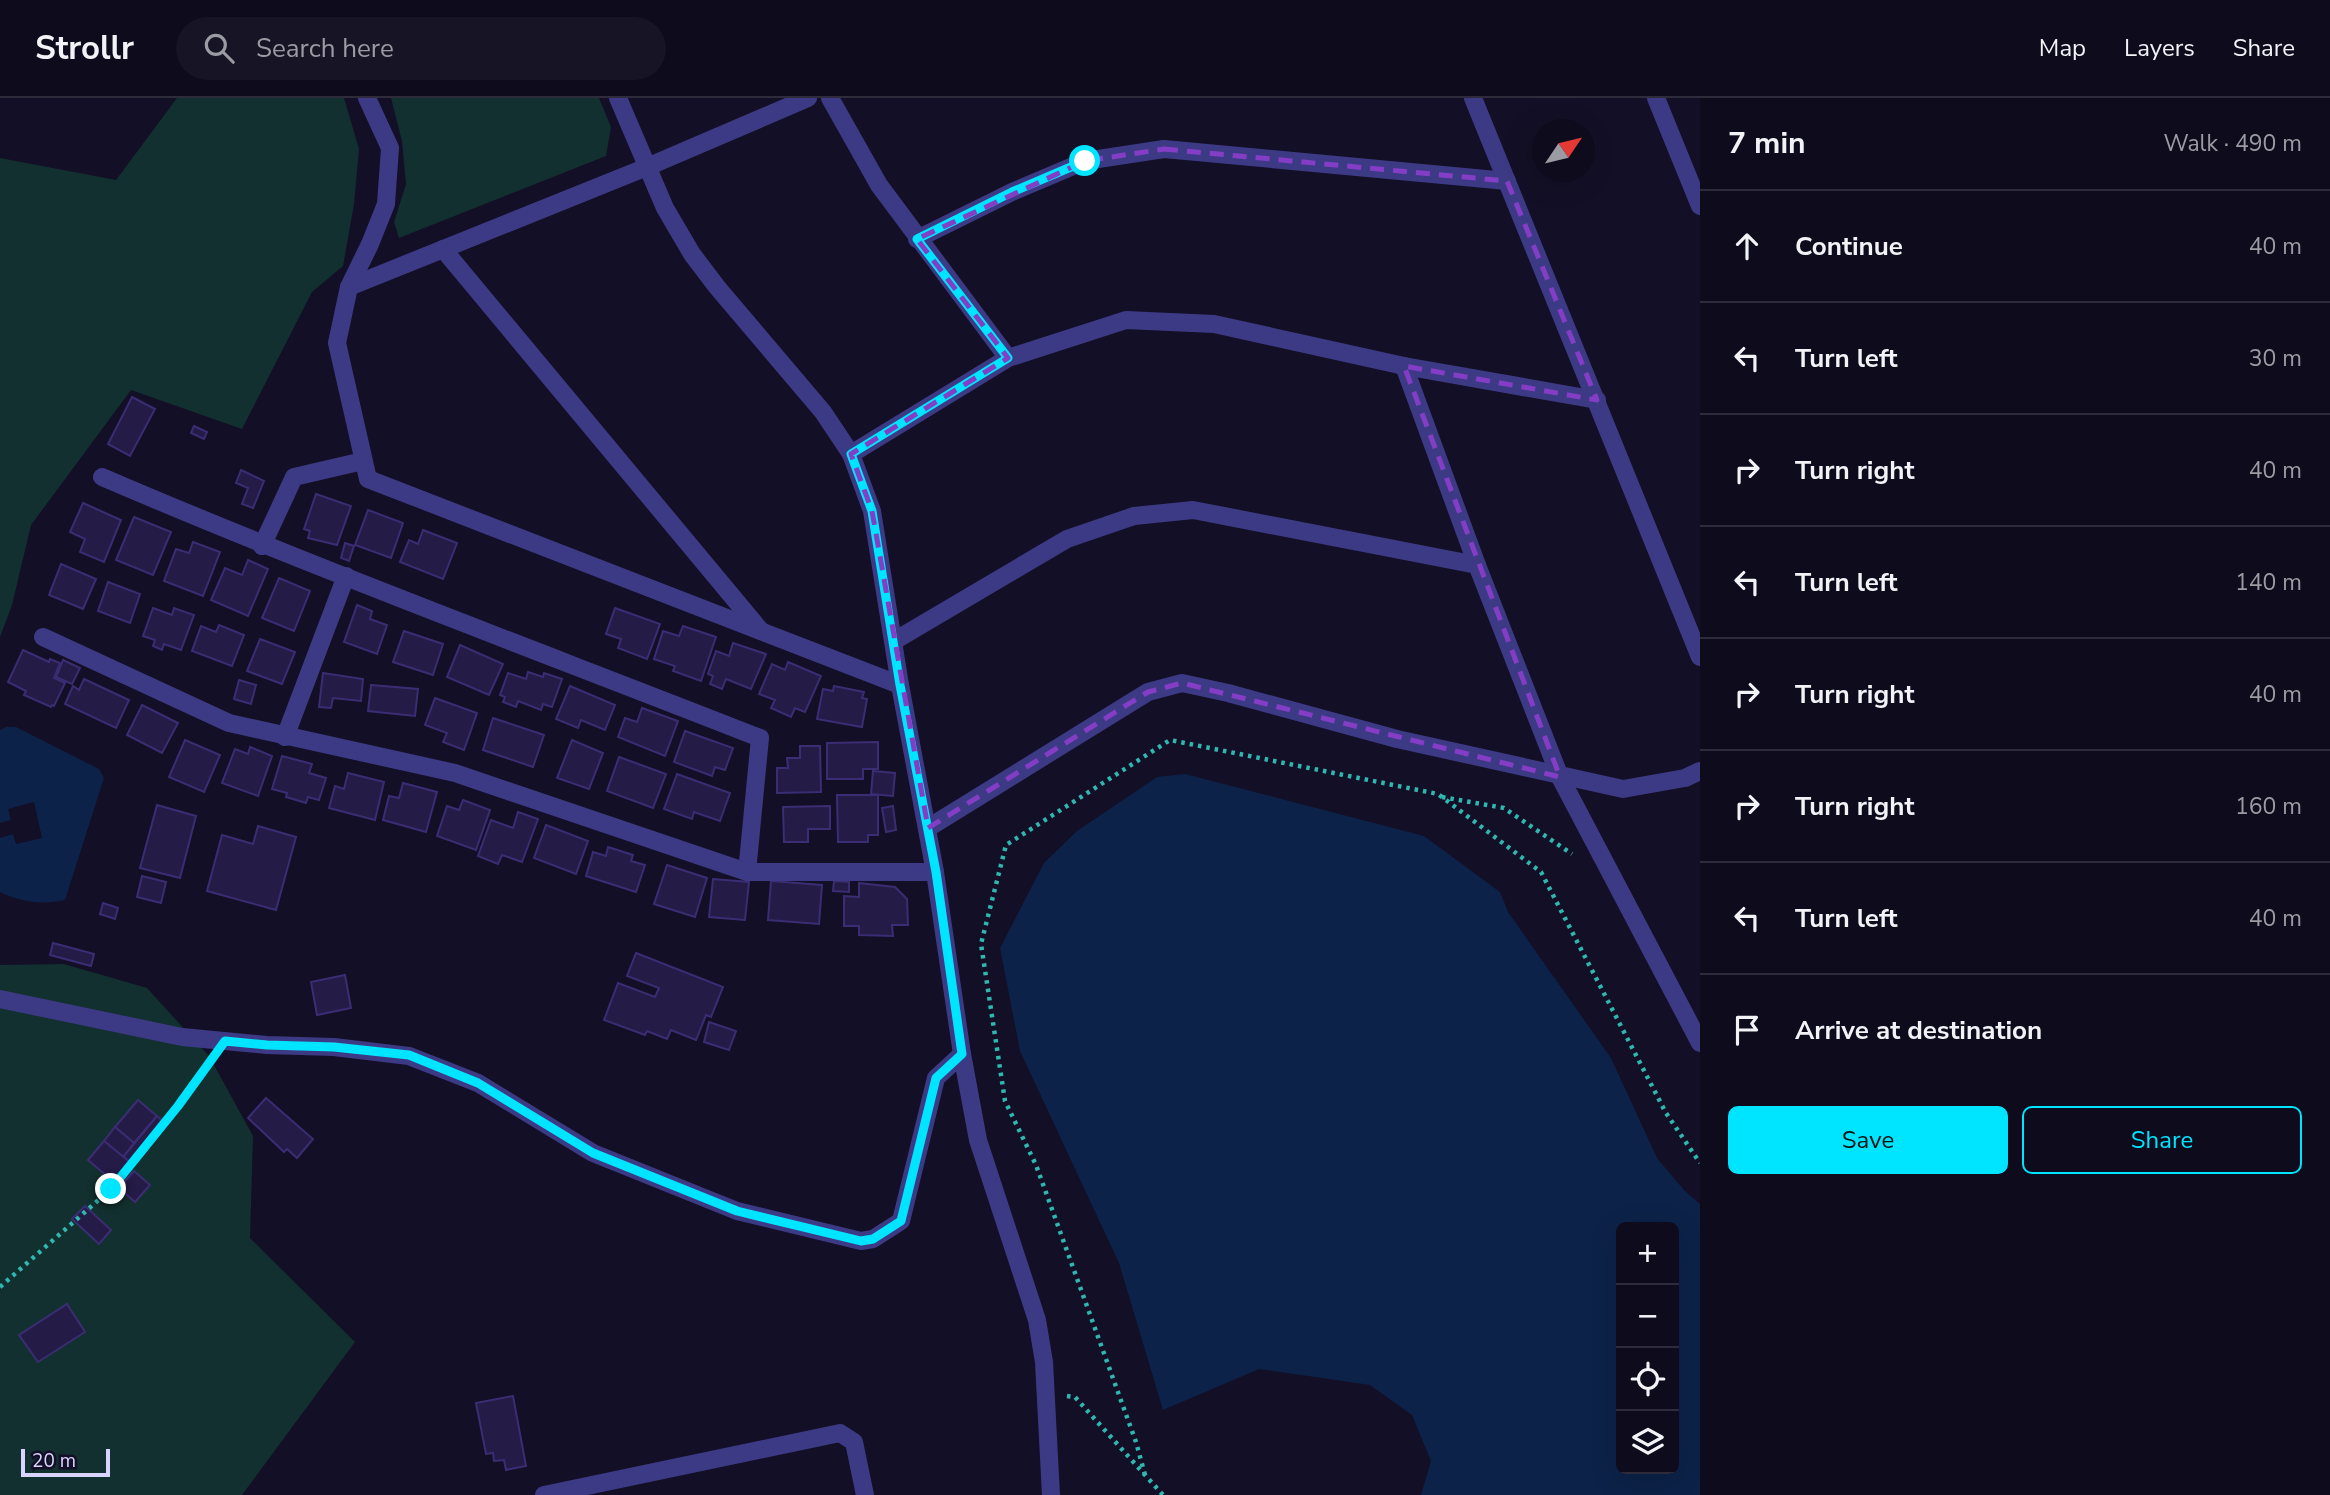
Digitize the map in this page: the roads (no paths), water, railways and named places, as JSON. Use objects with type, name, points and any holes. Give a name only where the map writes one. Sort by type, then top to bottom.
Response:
[{"type":"street","points":[[367,98],[390,148],[386,204],[349,287],[337,343],[368,479],[900,685]]},
{"type":"street","points":[[618,98],[664,208],[692,254],[724,296],[823,412],[851,454],[872,511],[900,685],[936,872],[962,1054],[978,1140],[1037,1320],[1044,1362],[1051,1495]]},
{"type":"street","points":[[349,287],[647,167],[808,98]]},
{"type":"street","points":[[830,98],[879,185],[1008,358]]},
{"type":"street","points":[[1473,98],[1700,657]]},
{"type":"street","points":[[1656,98],[1700,206]]},
{"type":"street","points":[[917,239],[1012,192],[1085,161],[1164,149],[1507,181]]},
{"type":"street","points":[[443,249],[764,633]]},
{"type":"street","points":[[851,454],[1008,358],[1126,320],[1214,324],[1404,366],[1597,400]]},
{"type":"street","points":[[1404,366],[1560,777],[1700,1044]]},
{"type":"street","points":[[262,545],[294,477],[363,461]]},
{"type":"street","points":[[102,477],[262,545],[760,738],[747,872]]},
{"type":"street","points":[[894,641],[1067,539],[1134,516],[1193,510],[1478,565]]},
{"type":"street","points":[[285,737],[346,576]]},
{"type":"street","points":[[43,637],[229,723],[456,774],[747,872],[936,872]]},
{"type":"street","points":[[928,828],[1148,692],[1182,683],[1396,739],[1623,789],[1685,778],[1700,771]]},
{"type":"street","points":[[0,999],[182,1037],[409,1055],[478,1083],[593,1153],[737,1211],[861,1241],[873,1239],[901,1221],[936,1078],[962,1054]]},
{"type":"street","points":[[544,1495],[840,1433],[854,1442],[866,1495]]},
{"type":"water","points":[[16,727],[99,769],[104,778],[65,900],[32,902],[0,892],[0,838],[13,834],[16,844],[42,838],[34,802],[8,809],[11,820],[0,823],[0,730]]},
{"type":"water","points":[[1185,774],[1424,836],[1500,892],[1508,912],[1611,1058],[1657,1158],[1684,1190],[1700,1204],[1700,1495],[1421,1495],[1431,1461],[1412,1415],[1370,1385],[1259,1369],[1163,1410],[1119,1263],[1020,1051],[1000,948],[1044,863],[1077,831],[1157,777]]}]
